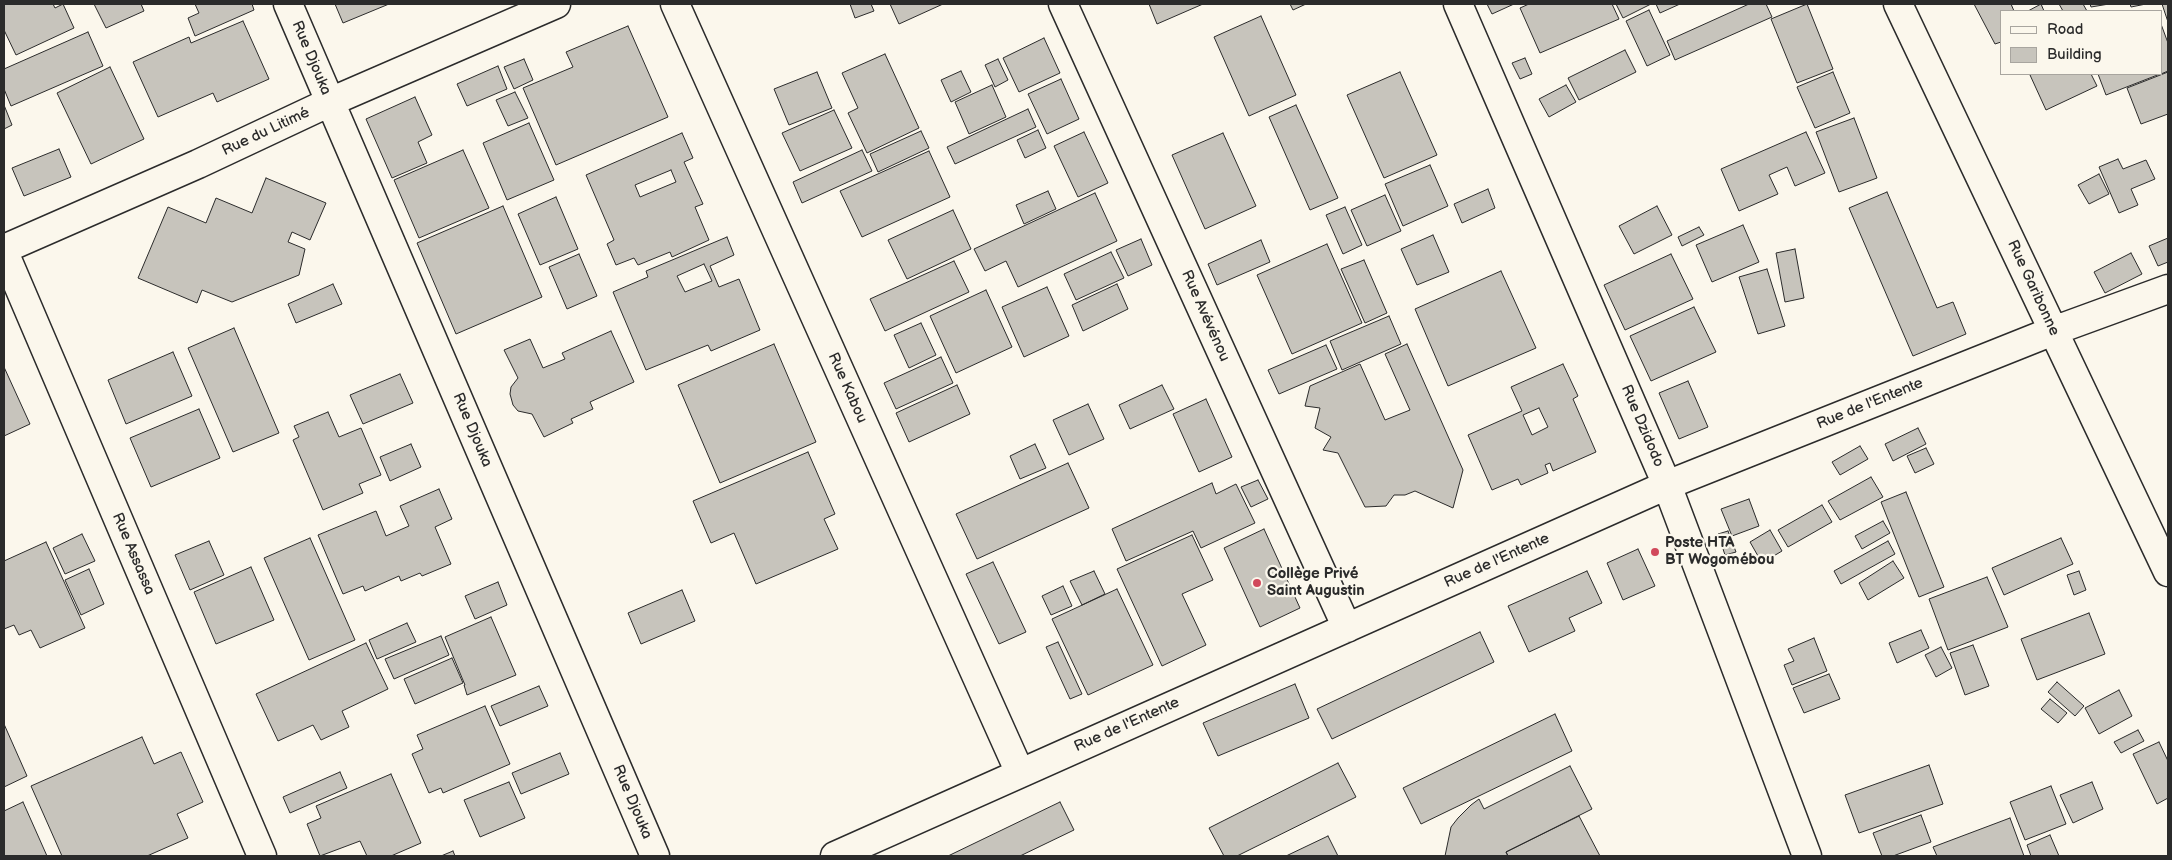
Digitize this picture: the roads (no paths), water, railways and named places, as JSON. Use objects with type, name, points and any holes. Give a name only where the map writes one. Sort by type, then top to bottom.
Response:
[{"type":"street","name":"Rue Djouka","points":[[288,4],[655,856]]},
{"type":"street","name":"Rue du Litimé","points":[[4,250],[198,164],[330,102],[556,4]]},
{"type":"street","name":"Rue Kabou","points":[[675,4],[1020,773]]},
{"type":"street","name":"Rue Avévénou","points":[[1063,4],[1347,628]]},
{"type":"street","name":"Rue Dzidodo","points":[[1458,4],[1667,485],[1807,856]]},
{"type":"street","name":"Rue Garibonne","points":[[1898,4],[2168,572]]},
{"type":"street","name":"Rue Assassa","points":[[4,250],[262,856]]},
{"type":"street","name":"Rue de l'Entente","points":[[845,854],[1020,773],[1667,485],[2053,331],[2168,289]]},
{"type":"place","name":"Poste HTA BT Wogomébou","points":[[1655,552]]},
{"type":"place","name":"Collège Privé Saint Augustin","points":[[1257,583]]}]
